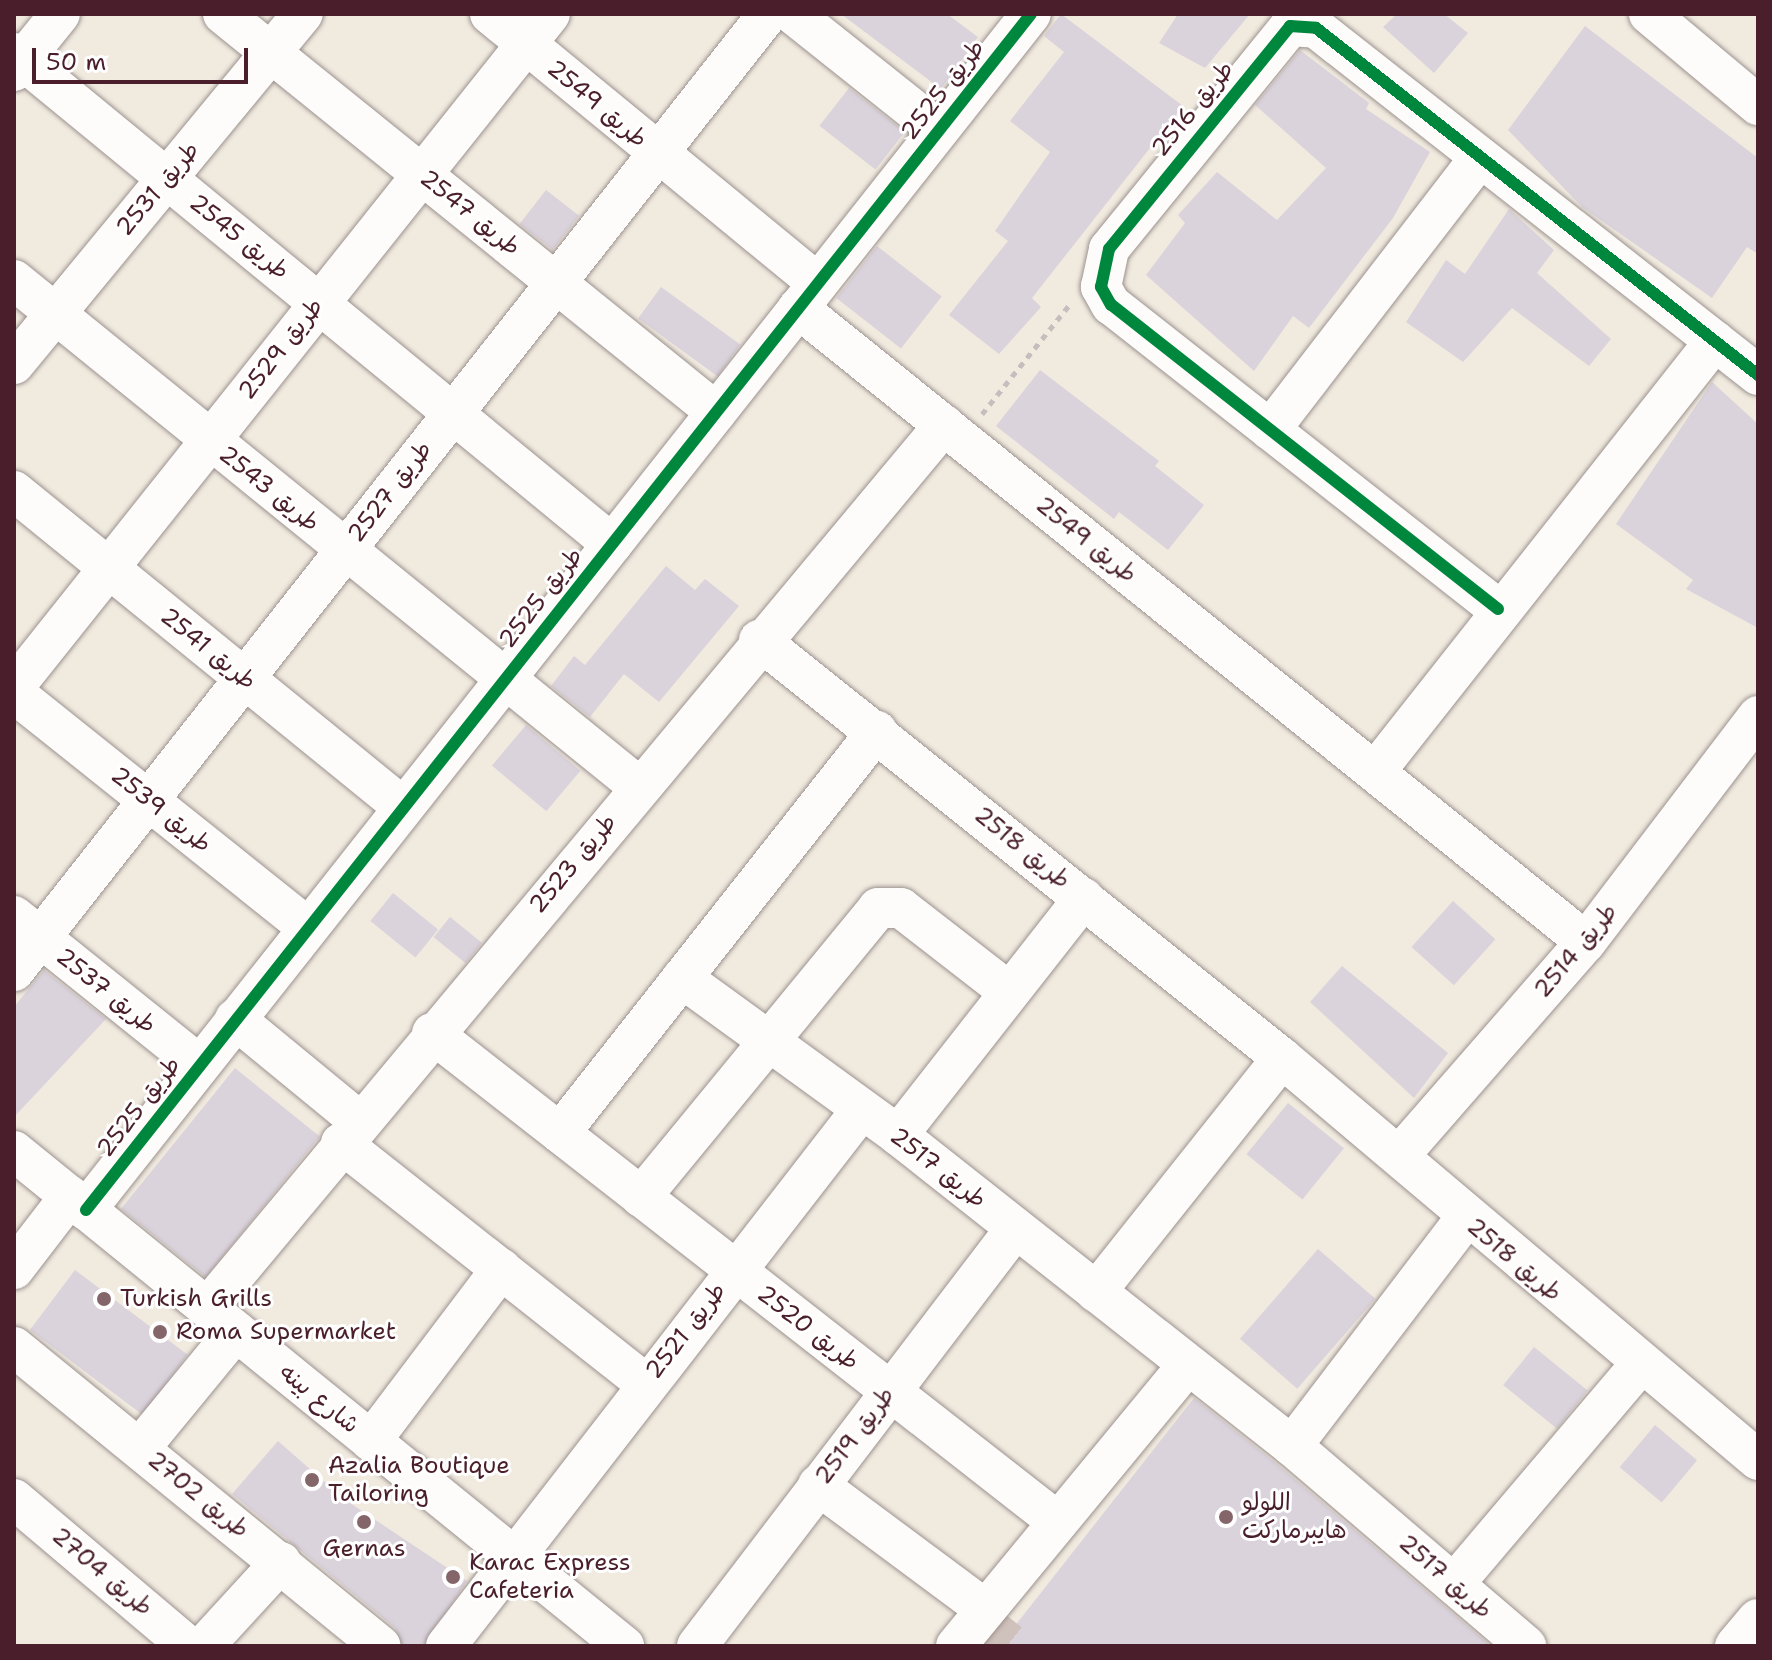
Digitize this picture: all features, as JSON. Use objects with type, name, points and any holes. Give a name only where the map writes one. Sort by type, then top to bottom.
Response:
[{"type":"street","points":[[17,62],[60,14]]},
{"type":"street","name":"طريق 2547","points":[[223,14],[716,412]]},
{"type":"street","name":"طريق 2531","points":[[14,364],[303,14]]},
{"type":"street","name":"طريق 2549","points":[[490,14],[538,29],[657,155],[952,432],[1586,942]]},
{"type":"street","name":"طريق 2527","points":[[14,971],[27,927],[148,800],[768,14]]},
{"type":"street","points":[[793,14],[939,130]]},
{"type":"street","name":"طريق 2525","points":[[14,1269],[78,1203],[199,1065],[1031,14]]},
{"type":"street","points":[[1649,14],[1758,105]]},
{"type":"street","name":"طريق 2516","points":[[1100,267],[1290,26],[1316,28],[1758,375]]},
{"type":"street","name":"طريق 2529","points":[[14,690],[317,302],[424,176],[538,29]]},
{"type":"street","name":"طريق 2545","points":[[17,62],[167,178],[612,544]]},
{"type":"street","points":[[1270,430],[1480,157]]},
{"type":"street","points":[[1100,267],[1111,305],[1498,609]]},
{"type":"street","name":"طريق 2543","points":[[14,280],[638,786]]},
{"type":"street","points":[[1375,772],[1498,609],[1715,341]]},
{"type":"street","name":"طريق 2523","points":[[140,1448],[222,1319],[350,1132],[759,640],[952,432]]},
{"type":"street","name":"طريق 2541","points":[[14,491],[403,807]]},
{"type":"street","name":"طريق 2518","points":[[759,640],[877,731],[1282,1058],[1639,1366],[1758,1460]]},
{"type":"street","name":"طريق 2539","points":[[14,690],[308,928]]},
{"type":"street","points":[[560,1133],[877,731]]},
{"type":"street","name":"طريق 2514","points":[[1399,1156],[1586,942],[1753,734]]},
{"type":"street","points":[[898,1135],[1084,898]]},
{"type":"street","points":[[641,1197],[769,1042],[868,915],[889,905],[1008,991]]},
{"type":"street","name":"طريق 2537","points":[[27,927],[199,1065]]},
{"type":"street","name":"طريق 2517","points":[[682,978],[898,1135],[1292,1446],[1526,1646]]},
{"type":"street","points":[[235,1019],[350,1132],[501,1269],[645,1383]]},
{"type":"street","name":"طريق 2520","points":[[432,1033],[1058,1522]]},
{"type":"street","points":[[1096,1292],[1282,1058]]},
{"type":"street","name":"طريق 2521","points":[[446,1646],[645,1383],[862,1109]]},
{"type":"street","name":"شارع بينه","points":[[14,1151],[624,1646]]},
{"type":"street","points":[[1292,1446],[1465,1219]]},
{"type":"street","name":"طريق 2519","points":[[697,1646],[1015,1229]]},
{"type":"street","points":[[371,1441],[501,1269]]},
{"type":"street","name":"طريق 2702","points":[[14,1347],[281,1562],[380,1646]]},
{"type":"street","points":[[956,1646],[1188,1365]]},
{"type":"street","points":[[1454,1584],[1639,1366]]},
{"type":"street","points":[[818,1485],[985,1609]]},
{"type":"street","name":"طريق 2704","points":[[14,1499],[188,1646]]},
{"type":"street","points":[[204,1646],[281,1562]]},
{"type":"street","points":[[1735,1646],[1758,1619]]},
{"type":"path","points":[[952,432],[1100,267]]},
{"type":"building","points":[[841,14],[947,14],[978,37],[941,89]]},
{"type":"building","points":[[1061,14],[1183,106],[1032,298],[1041,307],[999,354],[949,315],[1008,241],[995,231],[1050,152],[1010,121],[1064,52],[1044,36]]},
{"type":"building","points":[[1178,14],[1250,14],[1205,68],[1159,43]]},
{"type":"building","points":[[1397,14],[1444,14],[1468,33],[1434,73],[1383,27]]},
{"type":"building","points":[[1585,26],[1758,158],[1758,254],[1747,247],[1712,298],[1582,207],[1508,130]]},
{"type":"building","points":[[1300,50],[1369,103],[1366,109],[1430,152],[1393,218],[1309,328],[1293,316],[1254,371],[1146,275],[1185,223],[1178,215],[1217,172],[1277,220],[1326,168],[1255,105]]},
{"type":"building","points":[[849,88],[905,132],[875,170],[819,126]]},
{"type":"building","points":[[546,190],[579,216],[553,250],[520,224]]},
{"type":"building","points":[[1509,209],[1554,250],[1537,273],[1611,339],[1589,366],[1512,308],[1463,362],[1406,322],[1446,260],[1465,274]]},
{"type":"building","points":[[877,246],[942,296],[901,348],[836,298]]},
{"type":"building","points":[[661,287],[740,345],[717,376],[638,319]]},
{"type":"building","points":[[1040,370],[1159,461],[1155,466],[1204,505],[1168,550],[1119,512],[1114,519],[996,426]]},
{"type":"building","points":[[1712,382],[1758,424],[1758,628],[1686,589],[1693,580],[1616,524]]},
{"type":"building","points":[[666,566],[695,590],[705,579],[739,606],[659,702],[624,674],[590,717],[551,686],[574,656],[585,665]]},
{"type":"building","points":[[526,725],[580,771],[546,811],[492,766]]},
{"type":"building","points":[[393,893],[438,930],[415,957],[370,921]]},
{"type":"building","points":[[1453,901],[1495,939],[1454,985],[1412,947]]},
{"type":"building","points":[[450,917],[482,943],[466,963],[434,937]]},
{"type":"building","points":[[1342,966],[1448,1053],[1414,1098],[1310,1002]]},
{"type":"building","points":[[44,970],[106,1019],[14,1117],[14,1007]]},
{"type":"building","points":[[235,1068],[320,1137],[206,1277],[121,1209]]},
{"type":"building","points":[[1288,1103],[1344,1148],[1302,1200],[1246,1154]]},
{"type":"building","points":[[1318,1249],[1375,1299],[1297,1389],[1240,1339]]},
{"type":"building","points":[[75,1270],[188,1355],[142,1415],[30,1330]]},
{"type":"building","points":[[1534,1347],[1588,1390],[1557,1429],[1503,1385]]},
{"type":"building","name":"اللولو هايبرماركت","points":[[1194,1398],[1277,1464],[1491,1646],[999,1646]]},
{"type":"building","points":[[1655,1425],[1697,1460],[1662,1502],[1620,1467]]},
{"type":"building","points":[[278,1441],[344,1499],[467,1581],[424,1646],[402,1646],[395,1628],[232,1494]]},
{"type":"tunnel","points":[[978,1618],[1013,1646]]},
{"type":"cycle path","points":[[86,1210],[1031,14]]},
{"type":"cycle path","points":[[1498,609],[1111,305],[1101,287],[1109,249],[1290,26],[1316,28],[1758,375]]},
{"type":"place","name":"Turkish Grills","points":[[104,1299]]},
{"type":"place","name":"Roma Supermarket","points":[[160,1332]]},
{"type":"place","name":"Azalia Boutique Tailoring","points":[[312,1480]]},
{"type":"place","name":"اللولو هايبرماركت","points":[[1226,1517]]},
{"type":"place","name":"Gernas","points":[[364,1522]]},
{"type":"place","name":"Karac Express Cafeteria","points":[[453,1577]]}]
